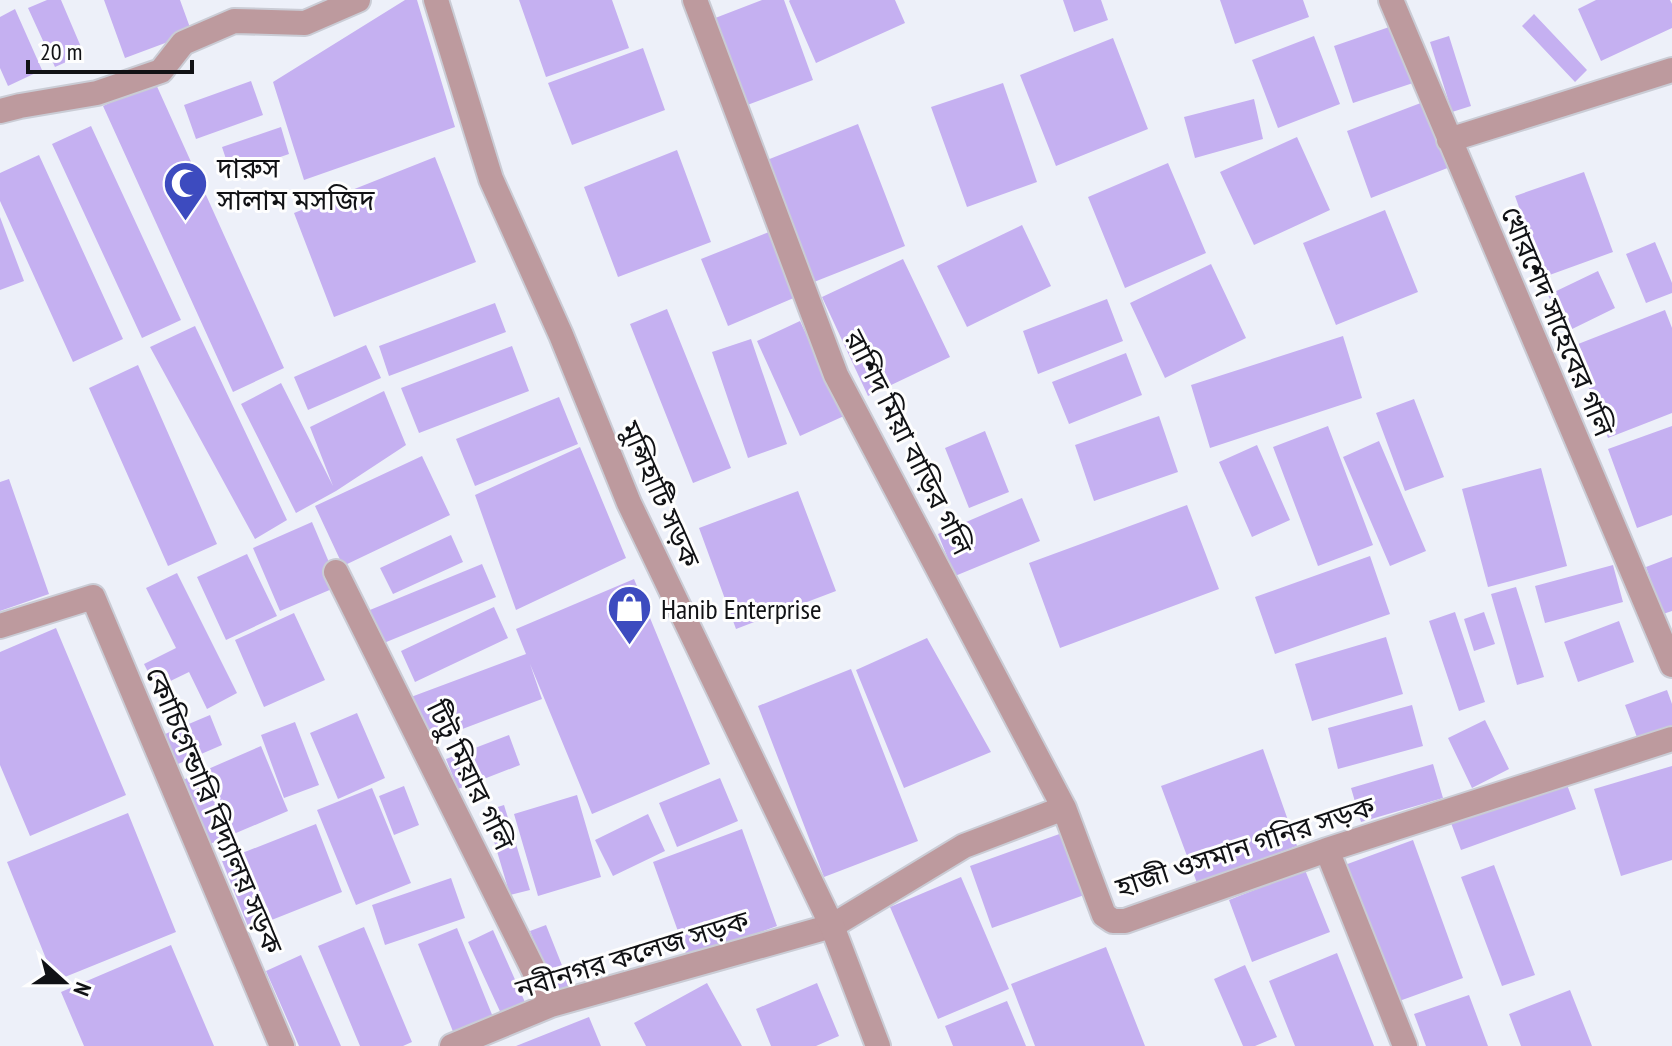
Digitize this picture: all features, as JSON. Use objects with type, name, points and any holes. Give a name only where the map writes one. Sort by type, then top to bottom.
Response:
[{"type":"street","points":[[0,111],[97,93],[161,71],[183,43],[234,21],[305,23],[358,0]]},
{"type":"street","name":"মুন্সিহাটি সড়ক","points":[[436,0],[491,179],[561,335],[629,503],[832,926],[878,1046]]},
{"type":"street","name":"রাশিদ মিয়া বাড়ির গলি","points":[[695,0],[836,375],[1064,808]]},
{"type":"street","name":"খোরশেদ সাহেবের গলি","points":[[1391,0],[1672,665]]},
{"type":"street","points":[[1449,140],[1672,70]]},
{"type":"street","name":"টিটু মিয়ার গলি","points":[[336,572],[551,1005]]},
{"type":"street","name":"কোচিগেন্ডারি বিদ্যালয় সড়ক","points":[[0,626],[93,597],[282,1046]]},
{"type":"street","name":"হাজী ওসমান গনির সড়ক","points":[[1064,808],[1104,915],[1113,921],[1125,921],[1327,850],[1672,739]]},
{"type":"street","points":[[832,926],[964,846],[1064,808]]},
{"type":"street","points":[[1327,850],[1405,1046]]},
{"type":"street","name":"নবীনগর কলেজ সড়ক","points":[[452,1046],[551,1005],[832,926]]},
{"type":"building","points":[[47,0],[61,0],[84,54],[55,67],[28,8]]},
{"type":"building","points":[[104,0],[180,0],[192,33],[125,58]]},
{"type":"building","points":[[405,0],[417,0],[455,127],[304,180],[273,82]]},
{"type":"building","points":[[519,0],[612,0],[629,48],[546,77]]},
{"type":"building","points":[[762,0],[784,0],[813,80],[742,107],[710,20]]},
{"type":"building","points":[[790,0],[895,0],[905,23],[816,63]]},
{"type":"building","points":[[1063,0],[1101,0],[1108,20],[1074,32]]},
{"type":"building","points":[[1220,0],[1303,0],[1309,17],[1235,44]]},
{"type":"building","points":[[1596,0],[1670,0],[1672,28],[1601,61],[1578,9]]},
{"type":"building","points":[[15,9],[42,70],[8,86],[0,68],[0,17]]},
{"type":"building","points":[[1534,14],[1587,70],[1575,82],[1522,26]]},
{"type":"building","points":[[1398,24],[1416,82],[1353,103],[1334,46]]},
{"type":"building","points":[[1314,36],[1340,104],[1278,128],[1252,60]]},
{"type":"building","points":[[1449,36],[1471,106],[1452,112],[1430,42]]},
{"type":"building","points":[[1113,38],[1148,129],[1056,166],[1020,75]]},
{"type":"building","points":[[643,48],[665,110],[572,145],[548,83]]},
{"type":"building","points":[[251,81],[263,115],[196,139],[184,105]]},
{"type":"building","points":[[155,82],[284,368],[233,392],[103,106]]},
{"type":"building","points":[[1003,83],[1037,182],[967,207],[931,107]]},
{"type":"building","points":[[1254,99],[1263,139],[1195,158],[1184,117]]},
{"type":"building","points":[[1426,101],[1450,167],[1371,198],[1347,131]]},
{"type":"building","points":[[858,124],[905,246],[814,282],[767,160]]},
{"type":"building","points":[[91,126],[181,320],[142,338],[52,144]]},
{"type":"building","points":[[281,127],[289,154],[231,174],[222,147]]},
{"type":"building","points":[[1297,137],[1330,210],[1254,245],[1220,172]]},
{"type":"building","points":[[677,150],[711,242],[618,277],[584,187]]},
{"type":"building","points":[[39,155],[123,339],[73,362],[0,201],[0,173]]},
{"type":"building","points":[[435,157],[476,262],[334,317],[294,213]]},
{"type":"building","points":[[1168,163],[1206,253],[1125,288],[1088,197]]},
{"type":"building","points":[[1584,172],[1613,252],[1544,277],[1515,196]]},
{"type":"building","points":[[1385,210],[1418,292],[1336,325],[1303,243]]},
{"type":"building","points":[[0,217],[24,281],[0,290]]},
{"type":"building","points":[[1022,225],[1051,286],[967,327],[937,266]]},
{"type":"building","points":[[769,232],[796,297],[728,326],[701,259]]},
{"type":"building","points":[[1655,242],[1672,283],[1672,293],[1646,303],[1626,254]]},
{"type":"building","points":[[903,259],[950,357],[868,396],[822,297]]},
{"type":"building","points":[[1211,264],[1246,338],[1165,378],[1130,303]]},
{"type":"building","points":[[1598,271],[1615,308],[1566,332],[1548,295]]},
{"type":"building","points":[[1107,299],[1123,341],[1038,374],[1023,331]]},
{"type":"building","points":[[495,303],[506,332],[389,376],[379,346]]},
{"type":"building","points":[[667,309],[731,468],[693,483],[630,324]]},
{"type":"building","points":[[1665,310],[1672,328],[1672,413],[1608,438],[1573,346]]},
{"type":"building","points":[[800,321],[844,416],[800,436],[757,341]]},
{"type":"building","points":[[195,326],[287,520],[255,539],[150,347]]},
{"type":"building","points":[[1343,336],[1362,398],[1210,448],[1191,385]]},
{"type":"building","points":[[751,339],[787,444],[748,458],[712,352]]},
{"type":"building","points":[[366,345],[381,378],[308,410],[294,377]]},
{"type":"building","points":[[512,346],[529,391],[419,433],[401,388]]},
{"type":"building","points":[[1126,353],[1142,395],[1069,424],[1052,382]]},
{"type":"building","points":[[138,365],[217,544],[168,566],[89,388]]},
{"type":"building","points":[[281,383],[333,486],[310,427],[384,391],[406,445],[296,513],[241,404]]},
{"type":"building","points":[[559,397],[578,444],[475,486],[456,439]]},
{"type":"building","points":[[1414,399],[1444,477],[1405,491],[1376,413]]},
{"type":"building","points":[[1159,416],[1178,472],[1094,501],[1075,445]]},
{"type":"building","points":[[1328,426],[1373,545],[1318,566],[1273,447]]},
{"type":"building","points":[[1672,426],[1672,515],[1637,528],[1608,449]]},
{"type":"building","points":[[985,431],[1009,492],[969,508],[945,448]]},
{"type":"building","points":[[1379,441],[1426,551],[1390,566],[1343,457]]},
{"type":"building","points":[[1257,445],[1290,520],[1252,537],[1219,462]]},
{"type":"building","points":[[580,447],[626,558],[516,610],[475,495]]},
{"type":"building","points":[[422,456],[450,515],[343,566],[315,506]]},
{"type":"building","points":[[1541,468],[1567,566],[1488,587],[1462,489]]},
{"type":"building","points":[[9,479],[49,594],[0,611],[0,482]]},
{"type":"building","points":[[798,491],[836,591],[736,629],[699,528]]},
{"type":"building","points":[[1022,498],[1040,541],[955,576],[938,534]]},
{"type":"building","points":[[1187,505],[1219,589],[1060,648],[1029,563]]},
{"type":"building","points":[[312,522],[339,586],[280,611],[253,548]]},
{"type":"building","points":[[451,535],[463,562],[393,594],[380,568]]},
{"type":"building","points":[[247,554],[277,616],[226,640],[197,577]]},
{"type":"building","points":[[1370,556],[1390,614],[1275,654],[1255,597]]},
{"type":"building","points":[[1672,557],[1672,611],[1663,614],[1646,567]]},
{"type":"building","points":[[482,564],[496,597],[379,645],[365,612]]},
{"type":"building","points":[[1613,565],[1623,602],[1545,623],[1535,586]]},
{"type":"building","points":[[177,573],[237,693],[207,709],[189,672],[156,688],[144,664],[176,648],[146,588]]},
{"type":"building","points":[[634,579],[710,764],[592,814],[530,664],[542,699],[428,742],[411,697],[526,654],[516,629]]},
{"type":"building","points":[[1516,587],[1544,677],[1517,685],[1491,594]]},
{"type":"building","points":[[494,607],[508,638],[415,682],[401,651]]},
{"type":"building","points":[[1455,612],[1485,702],[1459,711],[1429,621]]},
{"type":"building","points":[[1484,612],[1495,644],[1474,651],[1464,619]]},
{"type":"building","points":[[294,613],[325,680],[264,707],[235,640]]},
{"type":"building","points":[[1619,621],[1634,662],[1578,682],[1564,642]]},
{"type":"building","points":[[56,628],[126,795],[30,836],[0,765],[0,652]]},
{"type":"building","points":[[1386,637],[1403,694],[1312,721],[1295,664]]},
{"type":"building","points":[[927,638],[991,752],[904,788],[856,670]]},
{"type":"building","points":[[851,669],[918,841],[824,877],[758,706]]},
{"type":"building","points":[[1667,690],[1672,704],[1672,727],[1638,740],[1625,705]]},
{"type":"building","points":[[1412,705],[1423,746],[1338,769],[1328,728]]},
{"type":"building","points":[[357,713],[385,778],[338,799],[310,733]]},
{"type":"building","points":[[210,715],[222,745],[171,767],[158,737]]},
{"type":"building","points":[[1485,720],[1509,769],[1472,788],[1448,738]]},
{"type":"building","points":[[295,722],[319,785],[284,798],[261,735]]},
{"type":"building","points":[[509,735],[520,765],[458,789],[446,759]]},
{"type":"building","points":[[261,746],[288,811],[203,847],[176,783]]},
{"type":"building","points":[[1263,749],[1297,846],[1197,883],[1161,786]]},
{"type":"building","points":[[1433,764],[1443,798],[1361,822],[1351,788]]},
{"type":"building","points":[[1672,766],[1672,860],[1621,876],[1594,789]]},
{"type":"building","points":[[720,778],[738,821],[677,847],[659,803]]},
{"type":"building","points":[[1566,782],[1576,809],[1461,850],[1451,823]]},
{"type":"building","points":[[404,786],[419,825],[394,835],[379,796]]},
{"type":"building","points":[[372,788],[411,883],[356,905],[317,810]]},
{"type":"building","points":[[577,795],[601,877],[538,896],[514,814]]},
{"type":"building","points":[[504,805],[530,890],[510,895],[485,811]]},
{"type":"building","points":[[128,813],[176,932],[55,981],[7,862]]},
{"type":"building","points":[[648,814],[665,851],[613,876],[595,840]]},
{"type":"building","points":[[316,824],[342,892],[249,929],[222,861]]},
{"type":"building","points":[[742,829],[777,926],[688,959],[653,862]]},
{"type":"building","points":[[1065,832],[1087,894],[992,928],[970,866]]},
{"type":"building","points":[[1413,840],[1463,978],[1391,1004],[1342,866]]},
{"type":"building","points":[[1494,865],[1535,975],[1502,986],[1461,877]]},
{"type":"building","points":[[1305,870],[1330,932],[1252,962],[1229,900]]},
{"type":"building","points":[[961,877],[1009,989],[938,1019],[890,907]]},
{"type":"building","points":[[451,878],[465,918],[385,945],[372,905]]},
{"type":"building","points":[[546,925],[571,988],[555,994],[530,931]]},
{"type":"building","points":[[364,927],[412,1042],[403,1046],[360,1046],[318,946]]},
{"type":"building","points":[[457,928],[493,1017],[454,1034],[418,944]]},
{"type":"building","points":[[493,930],[528,1009],[504,1020],[468,942]]},
{"type":"building","points":[[171,945],[214,1046],[84,1046],[61,992]]},
{"type":"building","points":[[1106,947],[1145,1046],[1035,1046],[1011,984]]},
{"type":"building","points":[[1337,953],[1374,1046],[1295,1046],[1269,981]]},
{"type":"building","points":[[301,955],[341,1046],[299,1046],[266,971]]},
{"type":"building","points":[[1245,965],[1277,1037],[1255,1046],[1243,1046],[1214,979]]},
{"type":"building","points":[[707,983],[742,1046],[646,1046],[634,1023]]},
{"type":"building","points":[[817,983],[839,1036],[816,1046],[771,1046],[756,1009]]},
{"type":"building","points":[[1570,990],[1592,1046],[1521,1046],[1509,1014]]},
{"type":"building","points":[[1469,995],[1488,1046],[1426,1046],[1414,1014]]},
{"type":"building","points":[[1007,1001],[1026,1046],[953,1046],[945,1026]]},
{"type":"building","points":[[589,1017],[601,1046],[516,1046]]},
{"type":"place","name":"দারুস সালাম মসজিদ","points":[[186,222]]},
{"type":"place","name":"Hanib Enterprise","points":[[630,647]]}]
